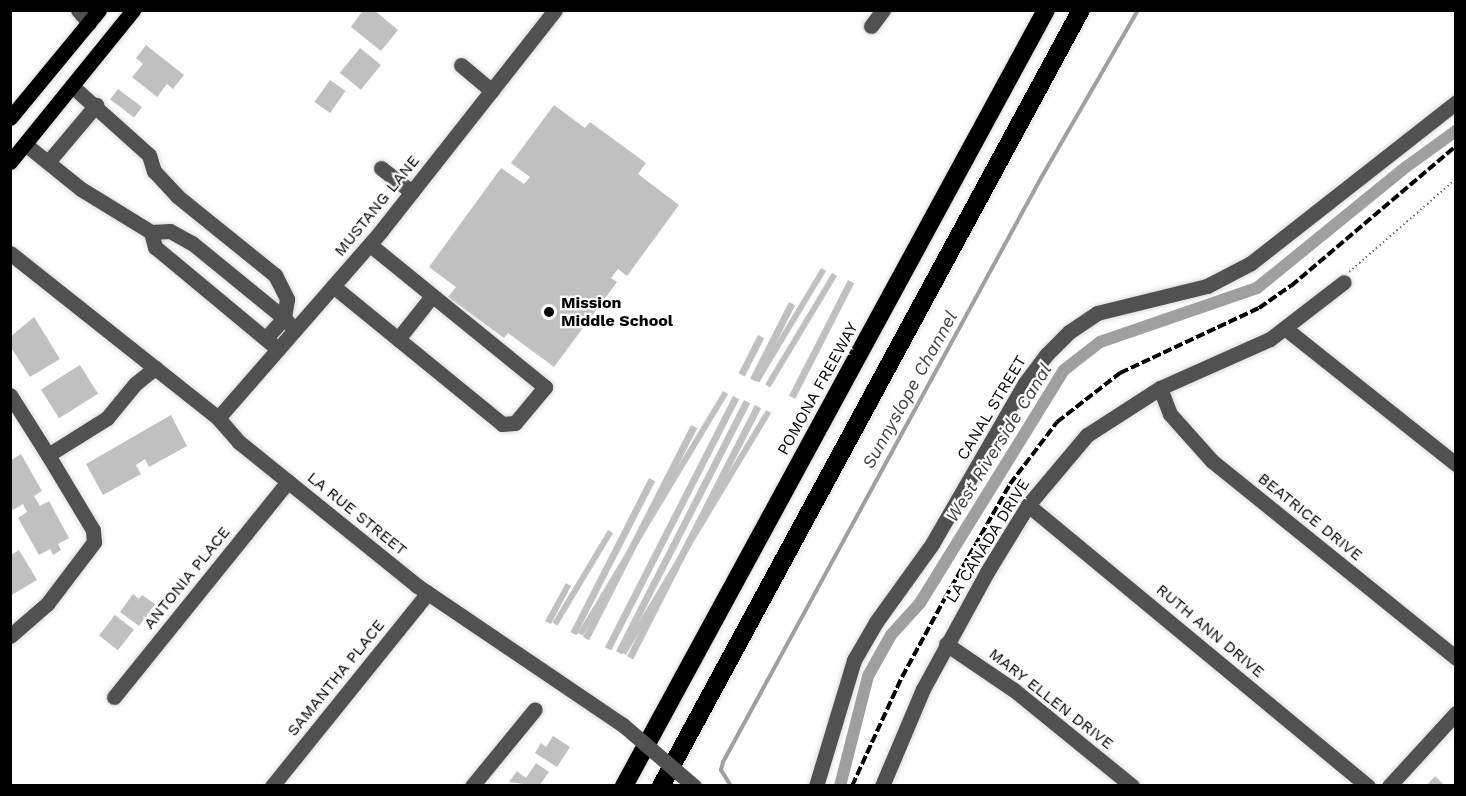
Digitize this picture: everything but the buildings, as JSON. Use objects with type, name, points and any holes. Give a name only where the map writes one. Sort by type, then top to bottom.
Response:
[{"type":"highway","name":"POMONA FREEWAY","points":[[624,786],[1046,10]]},
{"type":"highway","points":[[662,786],[1081,10]]},
{"type":"main road","points":[[10,162],[133,10]]},
{"type":"main road","points":[[10,118],[94,17]]},
{"type":"street","points":[[78,10],[94,17]]},
{"type":"street","name":"MUSTANG LANE","points":[[218,418],[370,245],[555,10]]},
{"type":"street","points":[[871,26],[883,10]]},
{"type":"street","points":[[460,65],[492,91]]},
{"type":"street","points":[[72,86],[96,105],[149,155],[154,171],[177,196],[275,275],[286,299],[284,318],[266,338]]},
{"type":"street","name":"CANAL STREET","points":[[816,786],[854,660],[876,622],[932,544],[1025,383],[1046,355],[1069,332],[1097,314],[1207,286],[1251,263],[1455,102]]},
{"type":"street","points":[[48,162],[96,105]]},
{"type":"street","points":[[25,144],[81,189],[150,232],[170,231],[192,243],[284,318],[295,330]]},
{"type":"street","points":[[381,168],[412,192]]},
{"type":"street","points":[[150,232],[155,247],[278,349]]},
{"type":"street","points":[[333,286],[502,424],[516,423],[545,387],[370,245]]},
{"type":"street","name":"LA RUE STREET","points":[[10,253],[218,418],[239,442],[428,594],[623,725],[694,786]]},
{"type":"street","name":"LA CANADA DRIVE","points":[[882,786],[946,645],[1028,505],[1087,435],[1160,388],[1219,364],[1286,329],[1344,282]]},
{"type":"street","points":[[398,339],[432,296]]},
{"type":"street","points":[[1286,329],[1455,464]]},
{"type":"street","points":[[48,455],[107,418],[135,384],[155,368]]},
{"type":"street","name":"BEATRICE DRIVE","points":[[1160,388],[1170,414],[1212,461],[1455,658]]},
{"type":"street","points":[[10,395],[93,530],[94,542],[47,604],[10,636]]},
{"type":"street","name":"ANTONIA PLACE","points":[[114,697],[288,481]]},
{"type":"street","name":"RUTH ANN DRIVE","points":[[1028,505],[1368,786]]},
{"type":"street","name":"SAMANTHA PLACE","points":[[272,786],[428,594]]},
{"type":"street","name":"MARY ELLEN DRIVE","points":[[946,645],[1014,690],[1132,786]]},
{"type":"street","points":[[472,786],[535,709]]},
{"type":"street","points":[[1389,786],[1455,713]]},
{"type":"path","points":[[1344,282],[1351,268],[1455,179]]},
{"type":"waterway","name":"Sunnyslope Channel","points":[[731,786],[721,770],[723,762],[1041,178],[1138,10]]},
{"type":"waterway","name":"West Riverside Canal","points":[[840,786],[868,676],[891,635],[920,603],[1064,370],[1100,342],[1257,288],[1406,167],[1456,131]]},
{"type":"railway","points":[[852,786],[902,677],[945,598],[1010,484],[1057,422],[1120,373],[1259,308],[1291,286],[1456,146]]},
{"type":"place","name":"Mission Middle School","points":[[549,312]]}]
